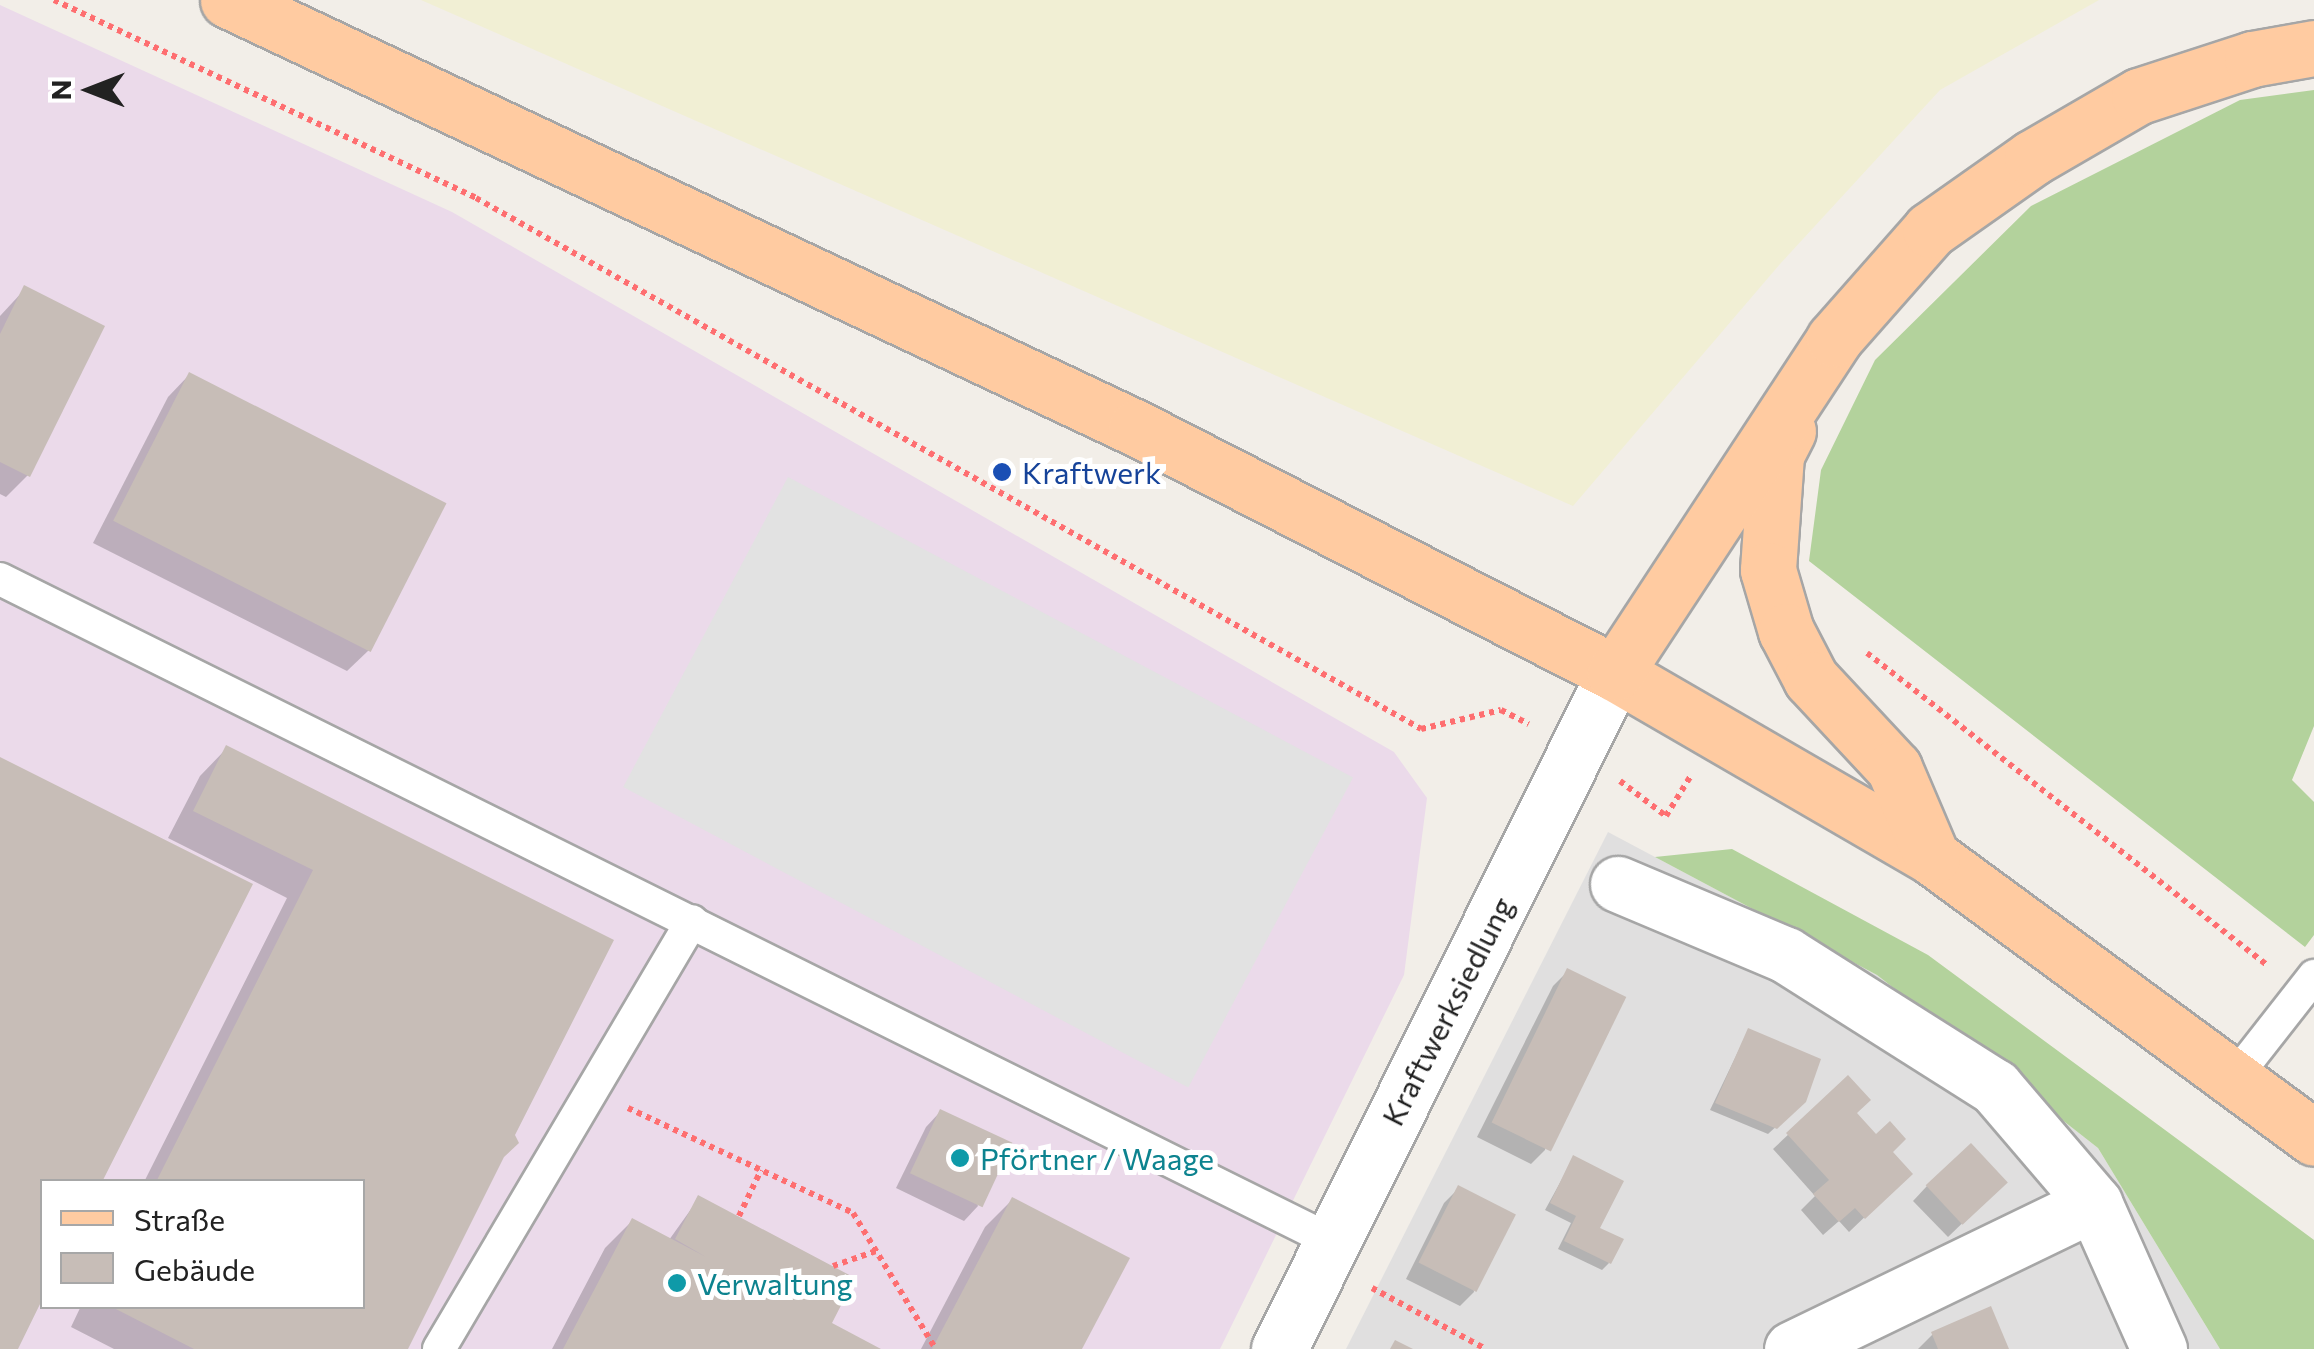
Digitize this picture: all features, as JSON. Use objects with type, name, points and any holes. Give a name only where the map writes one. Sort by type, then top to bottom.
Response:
[{"type":"main road","points":[[228,0],[1136,428],[1615,673],[1932,858],[2231,1082],[2314,1138]]},
{"type":"main road","points":[[1615,673],[1834,340],[1930,230],[2032,158],[2139,96],[2252,59],[2314,48]]},
{"type":"main road","points":[[1834,340],[1776,456],[1768,570],[1811,679],[1894,768],[1932,858]]},
{"type":"street","name":"Kraftwerksiedlung","points":[[1278,1349],[1615,673]]},
{"type":"street","points":[[1618,884],[1786,955],[1995,1087],[2094,1203],[2159,1349]]},
{"type":"street","points":[[1792,1349],[2094,1203]]},
{"type":"lane","points":[[0,579],[692,921],[1327,1251]]},
{"type":"lane","points":[[439,1349],[692,921]]},
{"type":"lane","points":[[2231,1082],[2314,976]]},
{"type":"path","points":[[54,0],[476,198],[1421,729],[1501,710],[1579,748]]},
{"type":"path","points":[[590,1090],[853,1213],[934,1346]]},
{"type":"path","points":[[739,1216],[761,1170]]},
{"type":"path","points":[[833,1266],[876,1251]]},
{"type":"path","points":[[1327,1251],[1486,1349]]},
{"type":"shaded area","points":[[421,0],[2099,0],[1940,90],[1780,264],[1573,506]]},
{"type":"shaded area","points":[[0,5],[452,212],[1394,752],[1427,798],[1404,975],[1220,1349],[0,1349]]},
{"type":"shaded area","points":[[788,477],[1353,777],[1188,1087],[623,787]]},
{"type":"shaded area","points":[[1608,832],[1877,975],[2098,1148],[2220,1349],[1346,1349]]},
{"type":"green space","points":[[2314,90],[2314,726],[2292,780],[2314,802],[2314,935],[2305,947],[1809,561],[1821,470],[1875,360],[2031,206],[2240,100]]},
{"type":"green space","points":[[1732,849],[1928,955],[2314,1240],[2314,1349],[2220,1349],[2098,1148],[1877,975],[1655,857]]},
{"type":"building","points":[[24,285],[105,326],[30,477],[0,462],[0,334]]},
{"type":"building","points":[[189,372],[447,503],[371,652],[113,521]]},
{"type":"building","points":[[226,745],[614,940],[515,1135],[519,1143],[504,1157],[408,1349],[194,1349],[116,1309],[365,1309],[365,1179],[158,1179],[313,870],[193,811]]},
{"type":"building","points":[[0,757],[253,884],[104,1179],[40,1179],[40,1304],[18,1349],[0,1349]]},
{"type":"building","points":[[1567,968],[1626,997],[1551,1152],[1492,1123]]},
{"type":"building","points":[[1748,1028],[1821,1059],[1806,1102],[1777,1129],[1715,1103]]},
{"type":"building","points":[[1848,1075],[1871,1100],[1857,1113],[1876,1134],[1890,1121],[1906,1139],[1893,1152],[1913,1174],[1865,1219],[1855,1208],[1839,1222],[1813,1194],[1829,1180],[1786,1133]]},
{"type":"building","name":"Pförtner / Waage","points":[[940,1109],[1013,1143],[982,1207],[910,1173]]},
{"type":"building","points":[[1971,1143],[2008,1182],[1962,1225],[1926,1185]]},
{"type":"building","points":[[1573,1155],[1624,1181],[1600,1228],[1624,1239],[1611,1264],[1564,1241],[1576,1216],[1550,1203]]},
{"type":"building","points":[[1458,1185],[1516,1215],[1476,1292],[1419,1263]]},
{"type":"building","name":"Verwaltung","points":[[698,1195],[855,1278],[832,1323],[881,1349],[563,1349],[632,1218],[706,1257],[675,1239]]},
{"type":"building","points":[[1012,1197],[1130,1258],[1082,1349],[932,1349]]},
{"type":"building","points":[[1991,1306],[2009,1349],[1938,1349],[1931,1332]]},
{"type":"building","points":[[1395,1340],[1413,1349],[1390,1349]]},
{"type":"place","name":"Kraftwerk","points":[[1002,472]]},
{"type":"place","name":"Pförtner / Waage","points":[[960,1158]]},
{"type":"place","name":"Verwaltung","points":[[677,1283]]}]
